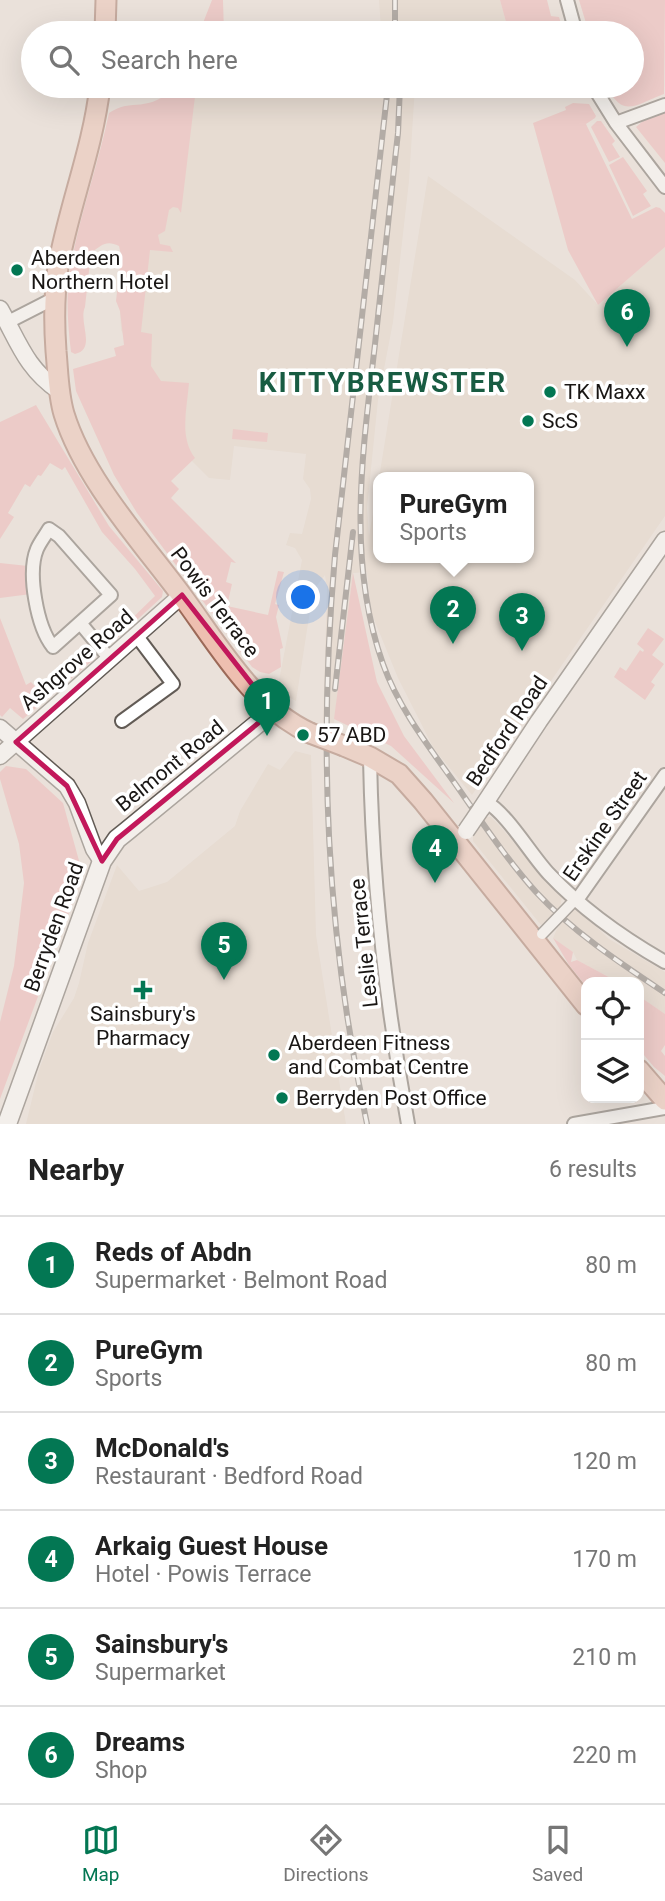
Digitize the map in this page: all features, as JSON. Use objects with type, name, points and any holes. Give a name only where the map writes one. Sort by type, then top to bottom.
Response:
[{"type":"main road","points":[[105,21],[106,0]]},
{"type":"main road","name":"Powis Terrace","points":[[98,98],[90,143],[59,265],[55,298],[59,391],[68,425],[98,481],[128,526],[254,691],[273,710],[310,733],[370,757],[398,774],[461,836],[581,998]]},
{"type":"main road","name":"Belmont Road","points":[[103,861],[117,839],[273,710]]},
{"type":"main road","name":"Berryden Road","points":[[11,1120],[103,861]]},
{"type":"main road","points":[[644,1076],[665,1100]]},
{"type":"street","points":[[567,0],[573,21]]},
{"type":"street","points":[[600,98],[665,187]]},
{"type":"street","points":[[616,123],[665,105]]},
{"type":"street","points":[[55,298],[4,316],[30,365],[43,380],[59,391]]},
{"type":"street","points":[[49,529],[111,595],[81,624],[53,647],[45,636],[39,618],[34,580],[36,550],[49,529]]},
{"type":"street","name":"Bedford Road","points":[[461,836],[665,541]]},
{"type":"street","name":"Ashgrove Road","points":[[0,756],[182,595]]},
{"type":"street","points":[[81,624],[109,658]]},
{"type":"street","points":[[122,721],[173,684],[136,635]]},
{"type":"street","name":"Berryden Road","points":[[0,728],[67,786],[77,803],[94,849],[103,861]]},
{"type":"street","name":"Leslie Terrace","points":[[370,757],[371,820],[379,913],[408,1124]]},
{"type":"street","name":"Erskine Street","points":[[542,934],[574,902],[665,775]]},
{"type":"street","points":[[483,805],[496,808],[574,902],[621,936],[665,962]]},
{"type":"street","points":[[574,1124],[665,1108]]},
{"type":"highlighted area","points":[[182,595],[273,711],[117,839],[102,861],[67,786],[16,742]]},
{"type":"shaded area","points":[[212,0],[223,0],[224,21],[204,21]]},
{"type":"shaded area","points":[[379,0],[500,0],[506,21],[380,21]]},
{"type":"shaded area","points":[[500,0],[547,0],[551,16],[559,17],[560,21],[506,21]]},
{"type":"shaded area","points":[[579,0],[665,0],[664,94],[630,106],[624,106],[614,98],[644,98],[644,21],[585,21]]},
{"type":"shaded area","points":[[182,98],[414,98],[409,181],[393,322],[378,400],[367,508],[369,536],[373,512],[373,563],[534,563],[534,472],[380,472],[428,176],[575,280],[598,305],[665,247],[665,516],[472,795],[434,749],[398,678],[371,612],[367,572],[353,573],[334,723],[323,722],[327,588],[325,575],[313,591],[296,701],[277,691],[302,560],[295,548],[286,545],[290,533],[302,534],[311,499],[310,489],[303,479],[306,454],[234,446],[230,480],[209,478],[192,461],[121,330],[119,293]]},
{"type":"shaded area","points":[[195,98],[181,213],[178,208],[169,210],[165,231],[158,235],[160,244],[170,246],[173,252],[150,250],[141,332],[152,334],[151,366],[161,381],[189,383],[186,432],[190,450],[195,458],[171,481],[179,489],[171,498],[236,563],[231,562],[226,582],[232,584],[227,606],[268,615],[278,571],[284,572],[275,604],[279,605],[276,617],[283,648],[280,649],[281,667],[269,674],[252,667],[137,513],[114,475],[76,391],[73,369],[116,356],[114,348],[124,345],[120,311],[116,301],[121,255],[119,246],[115,244],[104,244],[91,253],[83,313],[86,341],[85,347],[75,354],[71,352],[68,324],[69,276],[109,113],[117,108],[157,100]]},
{"type":"shaded area","points":[[573,103],[589,104],[596,116],[586,124],[632,219],[656,207],[665,213],[665,247],[598,305],[568,250],[533,123],[566,110],[565,107]]},
{"type":"shaded area","points":[[665,112],[665,163],[636,127],[644,120]]},
{"type":"shaded area","points":[[601,121],[615,141],[612,144],[620,157],[609,162],[591,127]]},
{"type":"shaded area","points":[[623,157],[647,191],[643,194],[651,206],[633,216],[609,165]]},
{"type":"shaded area","points":[[36,405],[109,526],[163,591],[162,597],[116,639],[108,641],[102,635],[115,623],[121,629],[155,596],[102,532],[65,467],[62,470],[50,463],[30,487],[25,484],[8,513],[14,517],[0,539],[0,422]]},
{"type":"shaded area","points":[[233,429],[268,433],[267,442],[232,439]]},
{"type":"shaded area","points":[[0,563],[28,566],[31,594],[0,598]]},
{"type":"shaded area","points":[[353,573],[377,682],[404,736],[454,803],[391,746],[334,719]]},
{"type":"shaded area","points":[[0,618],[26,685],[31,682],[41,693],[77,664],[72,657],[85,644],[92,650],[92,661],[23,719],[10,708],[2,717],[0,715]]},
{"type":"shaded area","points":[[648,628],[664,639],[652,655],[664,664],[651,682],[655,685],[645,700],[614,677],[620,667],[626,671],[640,650],[643,652],[637,644]]},
{"type":"shaded area","points":[[295,751],[311,755],[316,935],[346,1124],[26,1124],[39,1070],[53,1032],[74,998],[88,943],[117,865],[139,891],[167,882],[235,826],[240,811],[268,764],[280,770]]},
{"type":"shaded area","points":[[6,766],[26,769],[63,803],[83,875],[0,1099],[0,1022],[14,966],[24,883],[19,844],[0,779],[0,772]]},
{"type":"shaded area","points":[[486,817],[491,817],[498,824],[562,897],[560,907],[548,923],[541,925],[473,841],[473,836]]},
{"type":"shaded area","points":[[573,909],[582,913],[609,939],[665,972],[665,1014],[644,999],[644,977],[609,977],[577,960],[573,952],[553,938]]},
{"type":"shaded area","points":[[553,938],[573,952],[571,962],[577,960],[609,977],[581,977],[581,980]]},
{"type":"shaded area","points":[[644,999],[665,1014],[665,1045],[661,1051],[665,1056],[665,1076],[644,1055]]},
{"type":"railway","points":[[395,0],[395,21]]},
{"type":"railway","points":[[367,1124],[353,1053],[334,911],[329,841],[327,699],[335,555],[387,98]]},
{"type":"railway","points":[[399,98],[366,424],[361,505],[364,585],[383,664],[390,682],[419,732],[526,881],[581,934],[665,993]]},
{"type":"railway","points":[[335,689],[353,532]]},
{"type":"place","name":"Aberdeen Northern Hotel","points":[[17,270]]},
{"type":"place","name":"Dreams","points":[[627,347]]},
{"type":"place","name":"TK Maxx","points":[[550,392]]},
{"type":"place","name":"ScS","points":[[528,421]]},
{"type":"place","name":"PureGym","points":[[453,644]]},
{"type":"place","name":"McDonald's","points":[[522,651]]},
{"type":"place","name":"57 ABD","points":[[303,735]]},
{"type":"place","name":"Reds of Abdn","points":[[267,736]]},
{"type":"place","name":"Arkaig Guest House","points":[[435,883]]},
{"type":"place","name":"Sainsbury's","points":[[224,980]]},
{"type":"place","name":"Sainsbury's Pharmacy","points":[[143,990]]},
{"type":"place","name":"Aberdeen Fitness and Combat Centre","points":[[274,1055]]},
{"type":"place","name":"Berryden Post Office","points":[[282,1098]]},
{"type":"district","name":"KITTYBREWSTER","points":[[383,382]]}]
